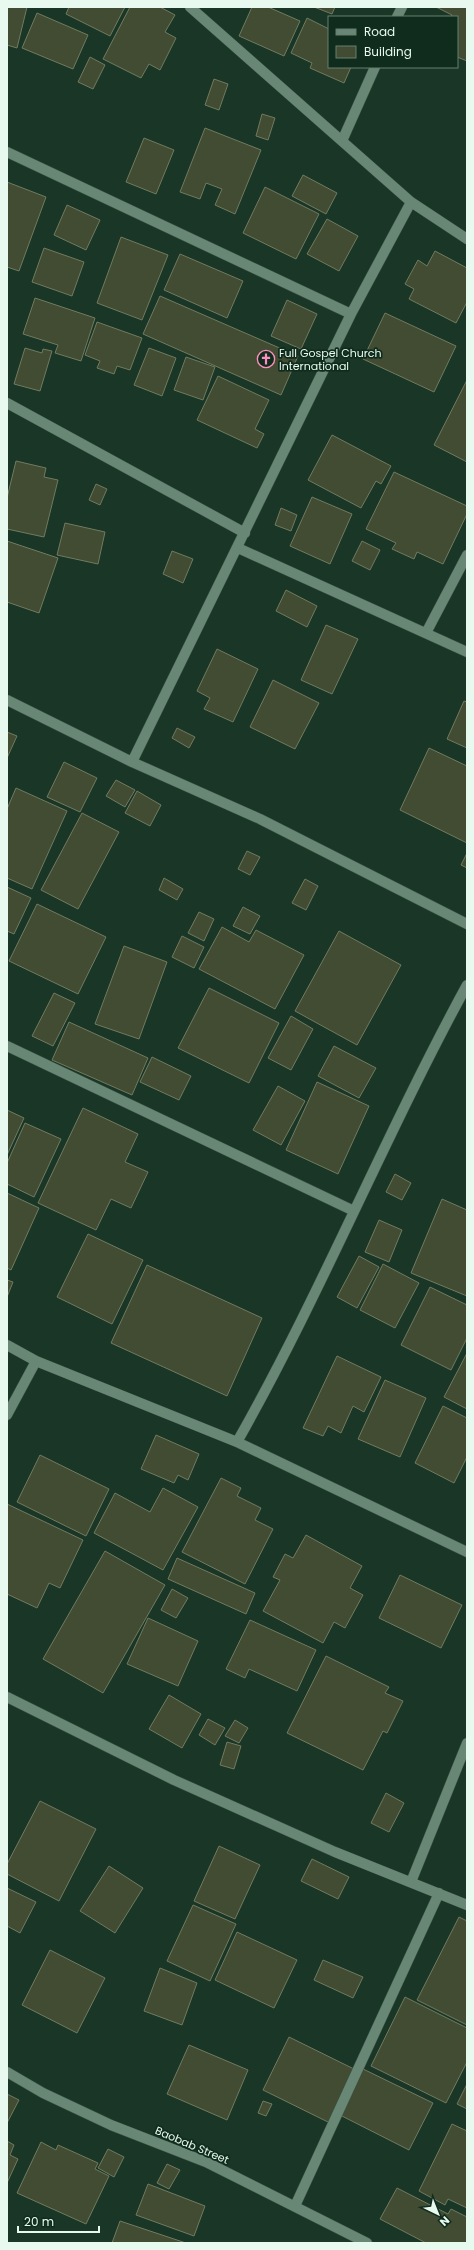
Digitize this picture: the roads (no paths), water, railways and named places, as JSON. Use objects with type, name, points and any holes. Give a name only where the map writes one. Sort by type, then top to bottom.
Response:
[{"type":"street","points":[[190,7],[411,202],[467,239]]},
{"type":"street","points":[[398,16],[402,7]]},
{"type":"street","points":[[342,141],[375,68]]},
{"type":"street","points":[[7,152],[351,314]]},
{"type":"street","points":[[132,762],[238,548],[351,314],[411,202]]},
{"type":"street","points":[[7,403],[245,533]]},
{"type":"street","points":[[238,548],[467,652]]},
{"type":"street","points":[[426,633],[467,555]]},
{"type":"street","points":[[7,700],[132,762],[260,819],[467,924]]},
{"type":"street","points":[[237,1442],[293,1340],[437,1040],[467,985]]},
{"type":"street","points":[[7,1046],[354,1211]]},
{"type":"street","points":[[7,1346],[36,1361],[237,1442],[467,1552]]},
{"type":"street","points":[[7,1415],[36,1361]]},
{"type":"street","points":[[7,1697],[174,1780],[335,1852],[467,1905]]},
{"type":"street","points":[[411,1882],[467,1743]]},
{"type":"street","points":[[294,2206],[439,1893]]},
{"type":"street","name":"Baobab Street","points":[[7,2072],[43,2093],[111,2125],[206,2162],[367,2243]]},
{"type":"place","name":"Full Gospel Church International","points":[[266,359]]}]
